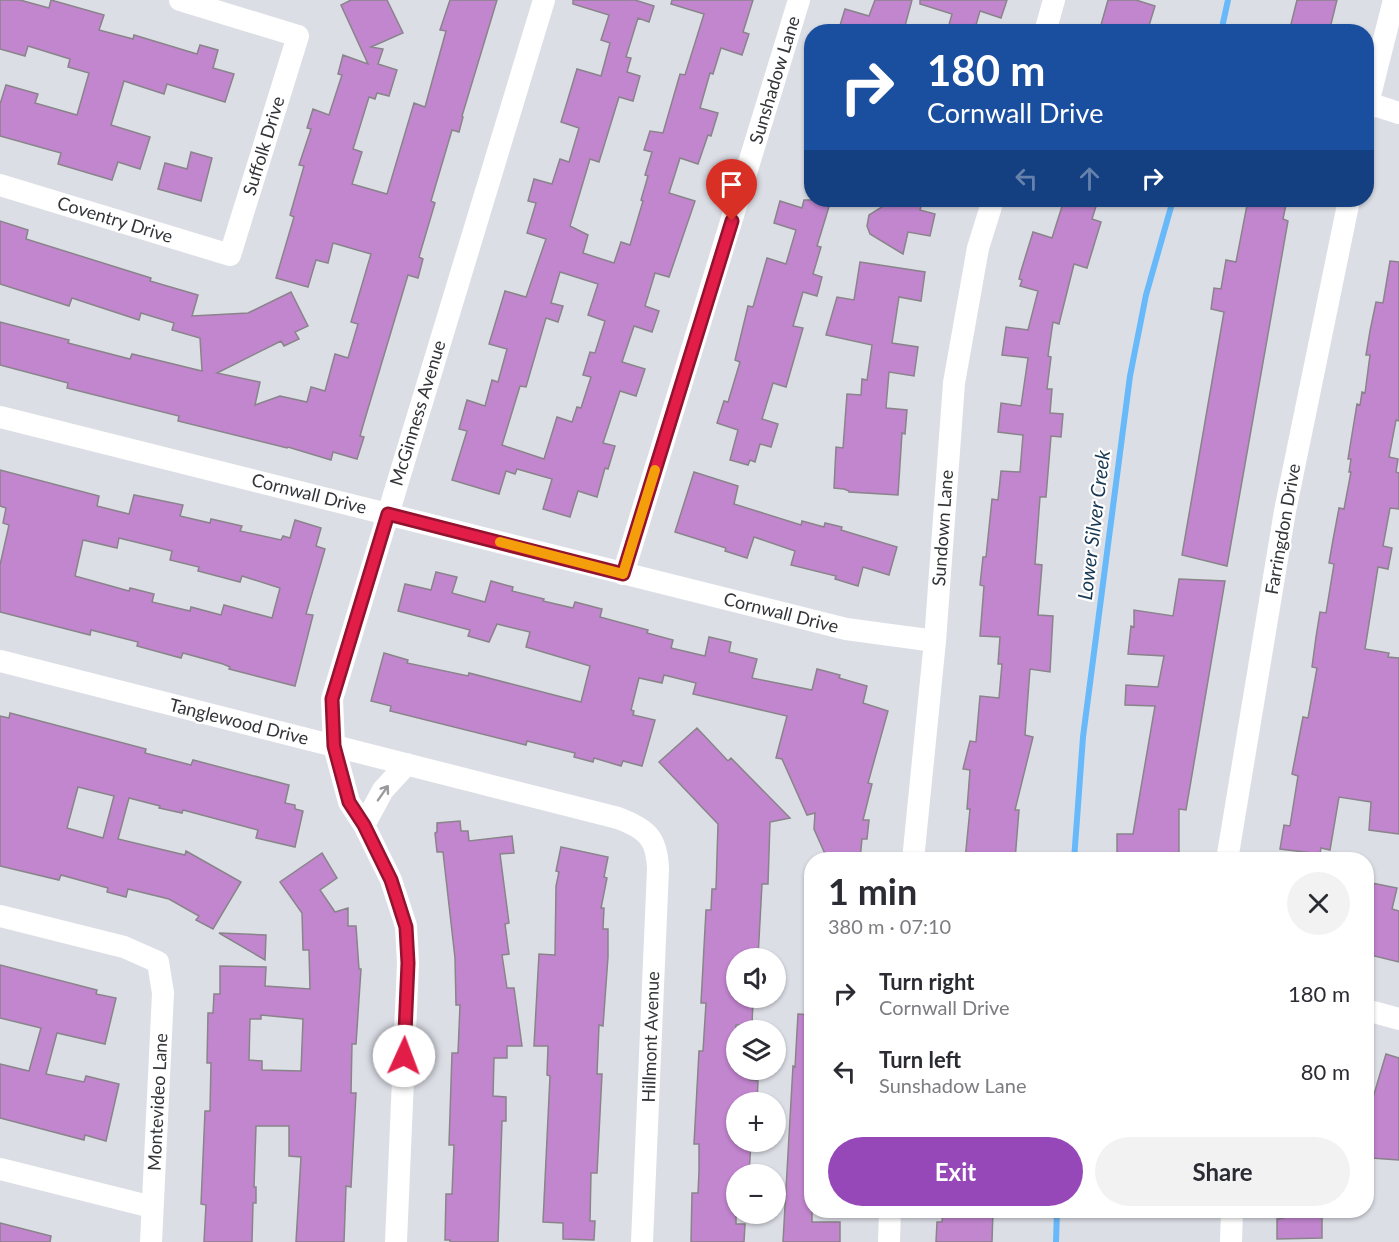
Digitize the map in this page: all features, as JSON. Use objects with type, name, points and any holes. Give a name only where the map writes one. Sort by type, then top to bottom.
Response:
[{"type":"street","name":"Suffolk Drive","points":[[180,0],[298,36],[230,255]]},
{"type":"street","name":"McGinness Avenue","points":[[396,1242],[408,963],[406,927],[391,880],[364,825],[349,802],[334,746],[332,699],[544,0]]},
{"type":"street","name":"Sunshadow Lane","points":[[623,574],[799,0]]},
{"type":"street","points":[[1046,24],[1054,0]]},
{"type":"street","points":[[1374,79],[1394,0]]},
{"type":"street","points":[[1374,108],[1399,113]]},
{"type":"street","name":"Coventry Drive","points":[[0,185],[230,255]]},
{"type":"street","name":"Sundown Lane","points":[[914,852],[934,641],[954,383],[978,248],[991,207]]},
{"type":"street","name":"Farringdon Drive","points":[[1228,852],[1285,511],[1347,207]]},
{"type":"street","name":"Cornwall Drive","points":[[0,417],[846,629],[934,641]]},
{"type":"street","name":"Tanglewood Drive","points":[[0,661],[618,818],[635,824],[649,835]]},
{"type":"street","points":[[364,825],[383,790],[407,764]]},
{"type":"street","name":"Hillmont Avenue","points":[[642,1242],[658,869],[657,851],[649,835]]},
{"type":"street","name":"Montevideo Lane","points":[[0,916],[124,946],[158,962],[164,993],[151,1242]]},
{"type":"street","points":[[1374,1012],[1399,1019]]},
{"type":"street","points":[[0,1169],[152,1207]]},
{"type":"street","points":[[889,1242],[890,1218]]},
{"type":"street","points":[[1232,1218],[1232,1242]]},
{"type":"building","points":[[0,0],[20,0],[49,8],[51,0],[104,15],[99,30],[133,39],[134,35],[197,54],[200,45],[218,50],[213,68],[234,74],[225,102],[167,84],[164,94],[124,81],[111,125],[150,137],[140,169],[118,162],[112,180],[58,164],[61,153],[0,136],[0,104],[6,85],[38,94],[35,103],[77,115],[89,73],[68,67],[70,59],[28,46],[25,56],[0,49]]},
{"type":"building","points":[[351,0],[387,0],[403,33],[371,47],[383,49],[378,64],[397,70],[389,96],[377,93],[375,99],[369,97],[353,149],[362,152],[352,184],[387,194],[414,103],[425,107],[446,31],[440,30],[450,0],[497,0],[459,132],[452,130],[431,201],[435,203],[419,257],[423,259],[418,278],[408,275],[360,436],[364,437],[357,459],[333,452],[331,460],[288,447],[178,421],[179,416],[67,388],[68,383],[0,365],[0,322],[130,359],[132,354],[202,371],[200,338],[172,330],[174,323],[141,313],[139,320],[72,298],[69,306],[0,284],[0,221],[28,230],[26,239],[198,295],[192,316],[248,313],[291,292],[308,326],[295,332],[299,339],[284,346],[281,341],[217,373],[260,382],[255,405],[280,396],[307,402],[311,387],[325,391],[335,354],[348,358],[358,324],[351,322],[371,254],[333,243],[328,263],[316,260],[308,287],[276,278],[294,217],[290,215],[304,166],[299,165],[311,129],[307,128],[313,109],[329,115],[342,75],[338,74],[343,55],[368,64],[341,5]]},
{"type":"building","points":[[573,0],[635,0],[654,6],[649,22],[638,18],[626,57],[631,58],[627,72],[640,76],[633,101],[619,97],[599,162],[590,159],[570,226],[588,235],[583,253],[614,263],[621,242],[630,245],[643,201],[641,200],[648,176],[645,175],[652,152],[644,150],[650,131],[663,133],[680,74],[685,75],[704,14],[671,4],[672,0],[753,0],[743,32],[749,34],[742,55],[721,48],[713,74],[710,73],[700,108],[718,113],[711,136],[708,135],[698,164],[680,158],[669,193],[695,201],[669,277],[655,273],[645,306],[659,311],[652,332],[634,326],[622,362],[645,369],[636,396],[620,391],[603,443],[615,446],[608,469],[605,468],[597,497],[578,491],[570,517],[543,509],[552,479],[517,469],[515,474],[506,471],[499,494],[452,480],[467,431],[459,429],[467,400],[485,406],[492,380],[498,382],[507,349],[489,344],[505,291],[526,297],[546,239],[527,233],[536,203],[528,201],[534,179],[552,184],[560,159],[569,162],[579,128],[561,122],[577,69],[601,76],[610,43],[601,40],[609,15],[573,4]],"holes":[[[560,272],[598,284],[588,315],[605,321],[595,353],[590,352],[583,375],[591,377],[581,408],[577,407],[572,422],[557,417],[544,459],[502,445],[520,386],[526,387],[546,318],[558,322],[563,306],[551,303]]]},
{"type":"building","points":[[875,0],[912,0],[906,24],[840,24],[845,9],[869,16]]},
{"type":"building","points":[[920,0],[1007,0],[1001,18],[980,11],[976,24],[949,24],[952,14],[920,4]]},
{"type":"building","points":[[1108,0],[1136,0],[1155,6],[1149,24],[1101,24]]},
{"type":"building","points":[[1297,0],[1337,0],[1331,24],[1291,24]]},
{"type":"building","points":[[191,152],[212,158],[201,201],[158,189],[165,163],[187,169]]},
{"type":"building","points":[[804,200],[804,207],[829,207],[817,246],[821,247],[813,274],[822,277],[817,296],[803,292],[793,326],[803,328],[786,387],[773,383],[762,419],[778,424],[771,447],[760,444],[755,462],[750,460],[748,465],[730,460],[738,430],[717,423],[724,401],[728,402],[740,362],[735,360],[748,306],[753,307],[767,258],[786,264],[796,230],[774,223],[780,201],[802,208]]},
{"type":"building","points":[[882,207],[921,207],[920,210],[935,214],[930,236],[908,232],[903,254],[870,234],[867,226],[869,215]]},
{"type":"building","points":[[1062,207],[1096,207],[1092,219],[1101,222],[1087,268],[1074,264],[1059,324],[1053,322],[1048,356],[1051,357],[1047,389],[1052,389],[1050,413],[1063,414],[1061,437],[1051,436],[1046,497],[1040,497],[1035,564],[1042,565],[1038,615],[1053,616],[1050,672],[1030,669],[1025,735],[1033,737],[1015,810],[1019,810],[1016,852],[966,852],[970,809],[967,809],[970,770],[963,769],[970,741],[976,742],[980,696],[999,698],[1002,664],[998,664],[1000,637],[980,636],[984,586],[980,585],[983,557],[986,557],[992,499],[998,500],[1001,471],[1020,472],[1023,435],[998,432],[1001,403],[1021,406],[1028,358],[1002,355],[1006,327],[1028,330],[1038,291],[1020,286],[1022,280],[1019,279],[1033,232],[1052,238]]},
{"type":"building","points":[[1247,207],[1286,207],[1283,219],[1288,221],[1227,566],[1182,555],[1224,312],[1211,309],[1214,288],[1221,289],[1226,260],[1236,262]]},
{"type":"building","points":[[1390,261],[1399,262],[1399,421],[1396,420],[1389,457],[1398,459],[1396,472],[1399,473],[1399,509],[1390,508],[1383,546],[1392,548],[1388,569],[1378,567],[1365,649],[1389,653],[1388,657],[1399,658],[1399,834],[1369,830],[1371,802],[1339,797],[1330,850],[1321,848],[1320,852],[1304,852],[1280,849],[1284,825],[1290,826],[1298,776],[1292,774],[1303,717],[1308,718],[1317,668],[1312,667],[1316,637],[1320,612],[1326,613],[1334,564],[1329,563],[1333,540],[1339,508],[1344,509],[1351,472],[1349,472],[1351,459],[1348,459],[1357,404],[1360,405],[1362,392],[1365,393],[1370,355],[1366,355],[1370,331],[1376,302],[1383,303]]},
{"type":"building","points":[[860,262],[925,272],[921,301],[899,297],[892,343],[918,347],[914,376],[889,372],[886,408],[907,410],[905,434],[902,433],[898,495],[849,492],[834,488],[836,447],[843,448],[847,394],[861,395],[862,379],[867,380],[872,345],[826,335],[837,297],[854,300]]},
{"type":"building","points":[[0,470],[99,496],[97,506],[129,514],[134,495],[183,505],[180,516],[210,523],[211,519],[242,526],[240,531],[281,540],[283,536],[290,538],[295,520],[321,528],[316,546],[325,549],[306,614],[313,615],[295,686],[229,669],[230,667],[223,664],[183,653],[181,658],[137,646],[138,642],[91,630],[90,635],[0,612],[0,565],[9,525],[3,523],[6,508],[0,506]],"holes":[[[119,538],[172,551],[170,560],[199,567],[198,571],[240,582],[242,576],[280,588],[272,618],[224,605],[221,615],[191,607],[190,611],[152,602],[154,594],[130,588],[129,591],[75,576],[83,540],[117,548]]]},
{"type":"building","points":[[694,472],[738,486],[734,504],[801,525],[802,521],[824,527],[825,523],[842,527],[841,530],[897,547],[889,575],[863,567],[858,586],[835,579],[836,576],[791,565],[795,551],[754,537],[747,558],[725,551],[726,548],[675,532]]},
{"type":"building","points":[[436,572],[457,577],[452,593],[485,602],[491,581],[513,587],[512,591],[544,599],[543,601],[573,608],[575,602],[602,609],[600,617],[648,630],[647,633],[673,640],[671,648],[705,656],[709,637],[731,642],[729,652],[757,659],[752,678],[812,690],[817,669],[867,686],[863,703],[888,711],[868,783],[872,784],[863,820],[869,820],[867,839],[862,839],[861,852],[824,852],[814,829],[815,813],[807,815],[782,759],[776,758],[787,716],[693,694],[696,683],[664,675],[662,683],[639,678],[631,710],[634,711],[633,715],[655,720],[642,766],[623,761],[621,766],[594,758],[593,762],[574,757],[575,753],[527,741],[526,745],[390,711],[391,706],[371,701],[384,653],[408,660],[407,663],[468,676],[469,673],[581,702],[590,666],[526,647],[530,632],[497,624],[489,642],[468,636],[470,630],[398,611],[405,584],[431,590]]},
{"type":"building","points":[[1179,579],[1225,581],[1186,810],[1179,809],[1179,852],[1117,852],[1117,834],[1133,834],[1155,706],[1125,705],[1126,685],[1158,687],[1164,656],[1128,654],[1131,626],[1134,627],[1134,610],[1173,616]]},
{"type":"building","points":[[10,713],[146,749],[145,753],[191,765],[193,760],[289,785],[285,803],[295,805],[295,809],[303,811],[295,847],[256,838],[258,830],[183,810],[182,813],[159,808],[160,806],[129,798],[118,839],[185,855],[186,851],[241,882],[213,929],[196,920],[199,916],[169,899],[128,889],[126,897],[107,892],[108,888],[61,875],[59,880],[0,866],[0,716],[9,718]],"holes":[[[78,787],[114,796],[103,838],[67,828]]]},
{"type":"building","points":[[697,728],[728,761],[731,758],[790,818],[770,822],[768,884],[762,884],[759,948],[726,948],[726,1008],[753,1008],[752,1020],[726,1020],[726,1080],[758,1081],[757,1092],[726,1092],[726,1152],[750,1152],[750,1164],[726,1164],[726,1224],[745,1224],[744,1242],[691,1242],[692,1193],[698,1193],[699,1171],[699,1144],[694,1144],[699,1051],[703,1051],[706,1003],[701,1003],[706,910],[711,910],[712,889],[716,889],[718,824],[659,762]]},
{"type":"building","points":[[460,821],[461,831],[468,831],[469,841],[512,836],[514,853],[500,854],[509,923],[505,924],[509,954],[502,955],[507,988],[514,988],[522,1046],[507,1046],[507,1058],[494,1058],[493,1096],[506,1097],[506,1121],[502,1121],[498,1242],[450,1242],[450,1240],[445,1240],[446,1194],[452,1194],[454,1145],[449,1145],[452,1053],[458,1053],[460,1005],[456,1005],[455,958],[443,852],[437,852],[435,833],[437,823]]},
{"type":"building","points":[[561,847],[608,857],[604,877],[607,878],[601,908],[604,908],[603,929],[608,929],[608,957],[603,1026],[599,1025],[597,1074],[602,1074],[597,1173],[591,1173],[590,1221],[595,1221],[594,1240],[563,1239],[563,1223],[543,1222],[550,1076],[547,1075],[548,1046],[534,1046],[539,954],[555,955],[556,886],[559,872],[556,871]]},
{"type":"building","points":[[322,853],[337,878],[320,890],[335,912],[348,908],[348,926],[356,926],[359,969],[361,969],[356,1044],[352,1044],[351,1093],[356,1093],[351,1187],[346,1186],[344,1242],[296,1242],[301,1157],[289,1156],[289,1126],[256,1126],[254,1187],[256,1187],[256,1203],[253,1203],[252,1242],[204,1242],[206,1205],[201,1204],[205,1111],[210,1111],[211,1063],[207,1063],[208,1013],[213,1013],[214,994],[220,994],[220,966],[266,967],[265,986],[310,989],[309,950],[303,950],[302,913],[280,882]],"holes":[[[261,1015],[303,1019],[301,1071],[262,1070],[262,1061],[249,1060],[250,1019],[261,1019]]]},
{"type":"building","points":[[1374,883],[1397,888],[1392,909],[1399,911],[1399,962],[1374,956]]},
{"type":"building","points":[[219,933],[266,935],[265,960]]},
{"type":"building","points":[[0,965],[97,990],[96,994],[116,998],[105,1044],[57,1033],[46,1074],[84,1082],[86,1076],[119,1084],[106,1141],[85,1135],[84,1140],[0,1118],[0,1064],[29,1071],[41,1028],[0,1018]]},
{"type":"building","points":[[798,1014],[804,1014],[804,1218],[812,1218],[812,1222],[840,1222],[840,1242],[783,1242],[784,1224],[786,1224],[793,1066],[795,1067]]},
{"type":"building","points":[[1386,1054],[1399,1058],[1399,1160],[1374,1158],[1374,1094]]},
{"type":"building","points":[[942,1218],[993,1218],[992,1242],[936,1242],[937,1222],[942,1222]]},
{"type":"building","points":[[1322,1218],[1322,1238],[1277,1239],[1277,1219]]},
{"type":"building","points":[[0,1223],[51,1236],[50,1242],[0,1242]]},
{"type":"waterway","name":"Lower Silver Creek","points":[[1223,24],[1228,0]]},
{"type":"waterway","name":"Lower Silver Creek","points":[[1075,852],[1083,737],[1130,376],[1146,295],[1171,207]]},
{"type":"waterway","name":"Lower Silver Creek","points":[[1056,1242],[1057,1218]]},
{"type":"slow traffic","points":[[500,542],[623,574],[655,470]]},
{"type":"route","points":[[404,1056],[408,963],[406,927],[391,880],[364,825],[349,802],[334,746],[332,699],[388,514],[623,574],[732,221]]}]
